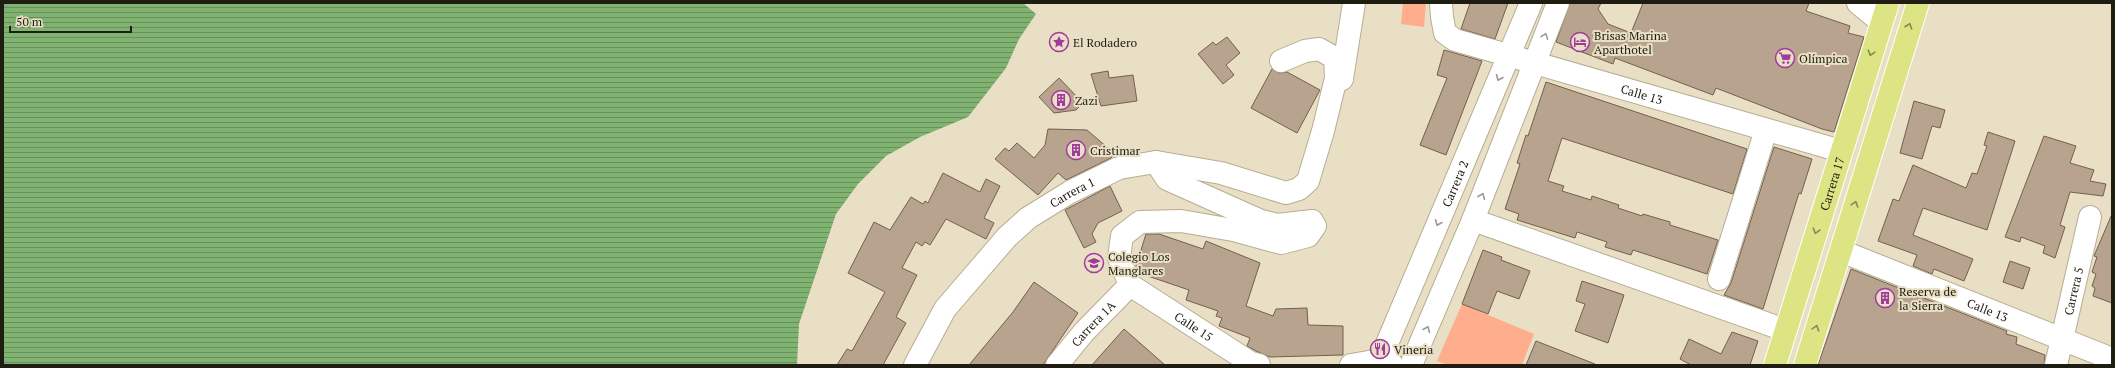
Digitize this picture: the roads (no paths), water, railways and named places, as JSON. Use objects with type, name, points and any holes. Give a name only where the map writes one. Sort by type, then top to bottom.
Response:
[{"type":"main road","points":[[1805,365],[1918,3]]},
{"type":"main road","name":"Carrera 17","points":[[1775,365],[1885,8]]},
{"type":"street","points":[[1323,131],[1342,79],[1354,3]]},
{"type":"street","name":"Calle 13","points":[[1441,3],[1445,33],[1455,40],[1841,151]]},
{"type":"street","name":"Carrera 2","points":[[1385,363],[1531,3]]},
{"type":"street","points":[[1411,365],[1473,220],[1558,3]]},
{"type":"street","points":[[1858,3],[1885,8]]},
{"type":"street","points":[[1281,61],[1304,51],[1319,49],[1335,58],[1336,78],[1323,131]]},
{"type":"street","points":[[1720,279],[1766,130]]},
{"type":"street","name":"Carrera 1","points":[[915,365],[945,309],[1007,237],[1028,218],[1070,192],[1119,168],[1156,162],[1221,173],[1286,192],[1299,189],[1308,181],[1323,131]]},
{"type":"street","points":[[1130,285],[1119,258],[1122,236],[1140,222],[1181,221],[1233,230],[1281,243],[1308,236],[1315,226],[1312,222],[1305,221],[1278,225],[1261,221],[1167,179],[1156,162]]},
{"type":"street","name":"Carrera 5","points":[[2056,365],[2090,217]]},
{"type":"street","points":[[1473,220],[1785,330]]},
{"type":"street","name":"Calle 13","points":[[1841,251],[2112,359]]},
{"type":"street","name":"Calle 15","points":[[1130,285],[1253,364]]},
{"type":"street","name":"Carrera 1A","points":[[1057,365],[1084,332],[1130,285]]},
{"type":"street","points":[[1351,365],[1385,363]]},
{"type":"place","name":"El Rodadero","points":[[1059,42]]},
{"type":"place","name":"Brisas Marina Aparthotel","points":[[1580,42]]},
{"type":"place","name":"Olímpica","points":[[1785,58]]},
{"type":"place","name":"Zazi","points":[[1061,100]]},
{"type":"place","name":"Cristimar","points":[[1076,150]]},
{"type":"place","name":"Colegio Los Manglares","points":[[1094,263]]},
{"type":"place","name":"Reserva de la Sierra","points":[[1885,298]]},
{"type":"place","name":"Vineria","points":[[1380,349]]}]
